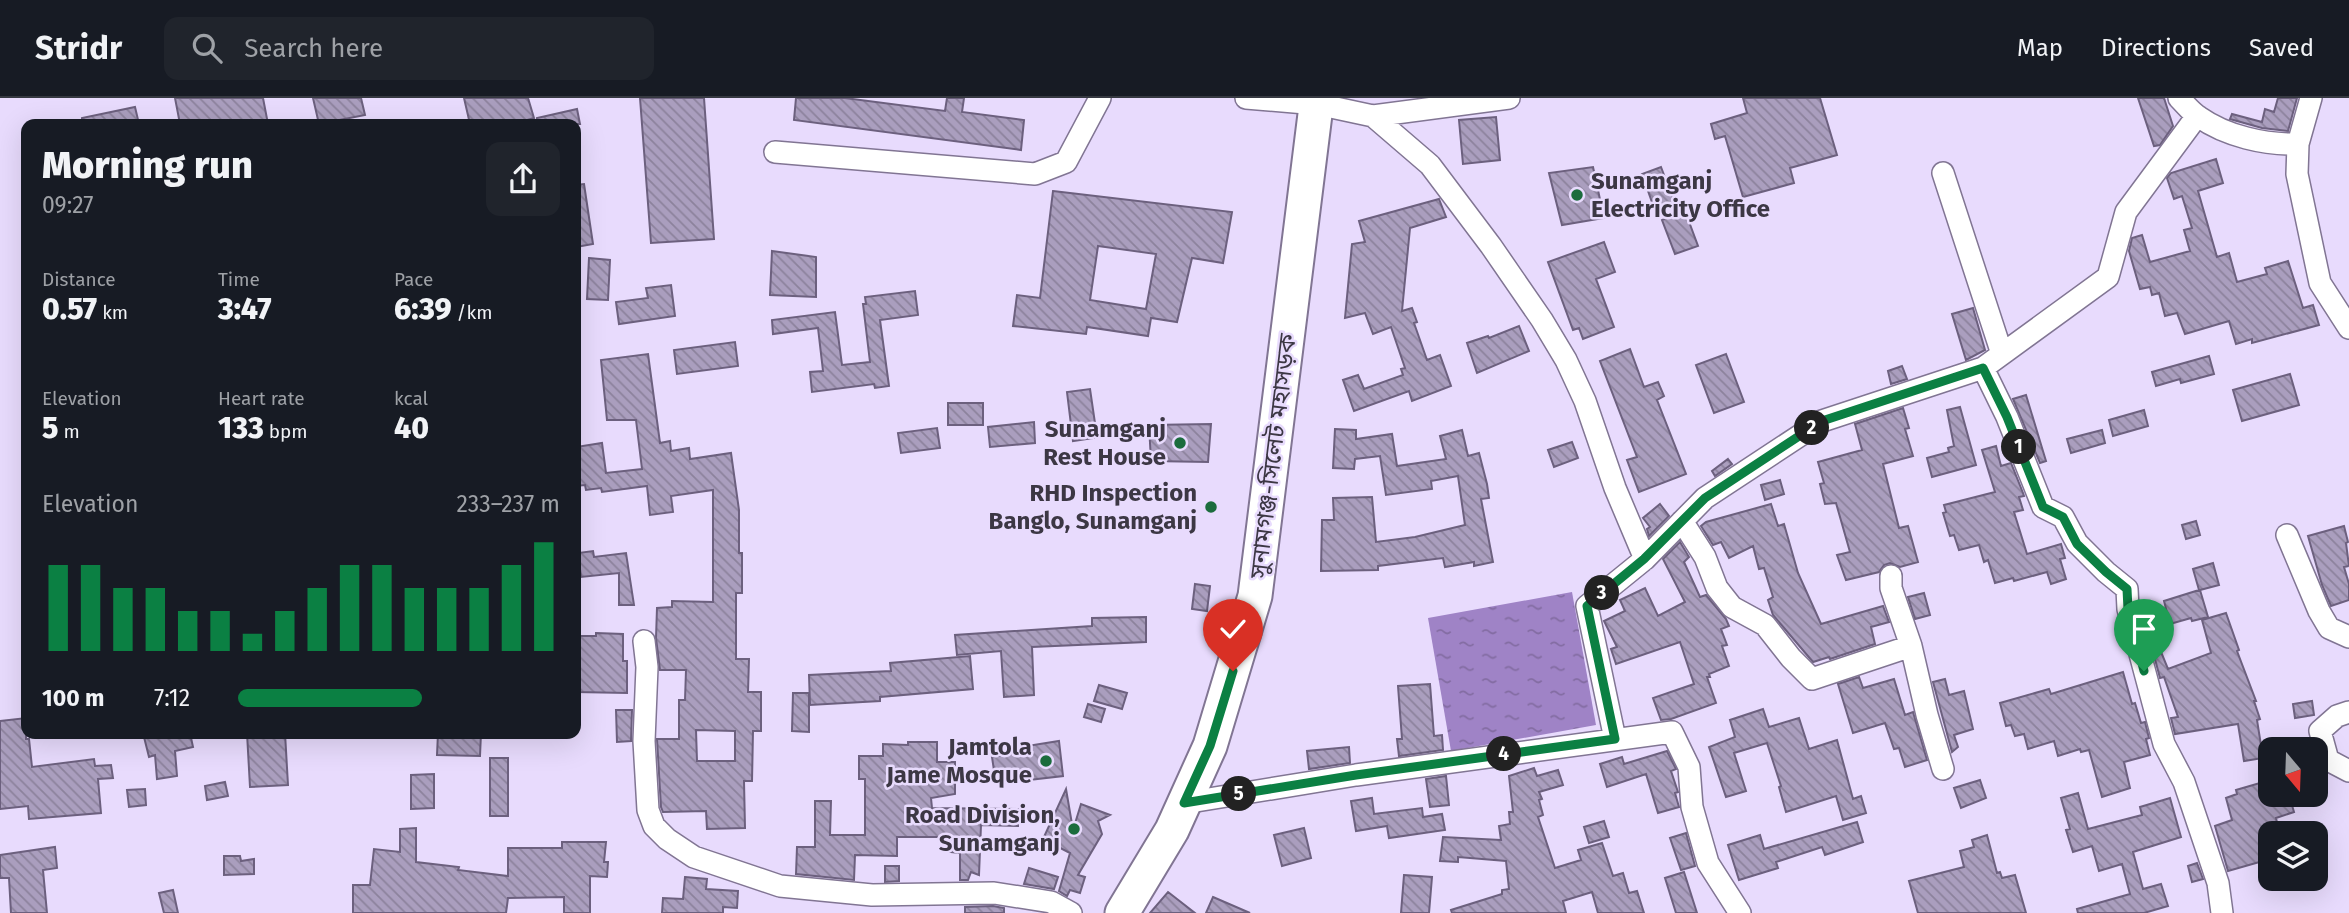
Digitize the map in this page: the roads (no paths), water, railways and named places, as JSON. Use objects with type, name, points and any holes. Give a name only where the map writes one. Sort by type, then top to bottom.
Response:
[{"type":"main road","name":"সুনামগঞ্জ-সিলেট মহাসড়ক","points":[[1131,909],[1172,830],[1210,746],[1255,596],[1317,101]]},
{"type":"street","points":[[775,152],[1035,174],[1066,162],[1100,98]]},
{"type":"street","points":[[1246,98],[1317,101],[1373,116],[1510,98]]},
{"type":"street","points":[[2179,98],[2197,116],[2226,132],[2281,145],[2298,144]]},
{"type":"street","points":[[2311,98],[2298,144],[2297,174],[2320,283],[2349,328]]},
{"type":"street","points":[[1373,116],[1430,165],[1491,246],[1548,330],[1585,401],[1615,488],[1644,559]]},
{"type":"street","points":[[1615,739],[1587,606],[1644,559],[1705,498],[1822,421],[1983,368],[2108,277],[2126,212],[2197,116]]},
{"type":"street","points":[[1943,173],[2002,354]]},
{"type":"street","points":[[1983,368],[2007,417],[2043,507],[2063,517],[2077,544],[2127,589],[2128,609],[2164,744],[2184,782],[2210,856],[2222,913]]},
{"type":"street","points":[[1682,521],[1705,556],[1717,588],[1732,607],[1765,625],[1791,658],[1812,678],[1911,646]]},
{"type":"street","points":[[2287,535],[2319,611],[2329,628],[2349,637]]},
{"type":"street","points":[[1891,576],[1891,588],[1911,646],[1943,769]]},
{"type":"street","points":[[644,641],[647,667],[643,741],[648,810],[654,826],[694,857],[780,886],[872,895],[993,893],[1051,902],[1072,913]]},
{"type":"street","points":[[2349,712],[2337,716],[2320,731],[2328,760],[2349,771]]},
{"type":"street","points":[[1184,803],[1356,775],[1672,732],[1689,767],[1692,807],[1708,863],[1740,913]]},
{"type":"water","points":[[1572,592],[1596,725],[1451,751],[1428,618]]},
{"type":"place","name":"Sunamganj Electricity Office","points":[[1577,195]]},
{"type":"place","name":"Sunamganj Rest House","points":[[1180,443]]},
{"type":"place","name":"RHD Inspection Banglo, Sunamganj","points":[[1211,507]]},
{"type":"place","name":"Jamtola Jame Mosque","points":[[1046,761]]},
{"type":"place","name":"Road Division, Sunamganj","points":[[1074,829]]}]
